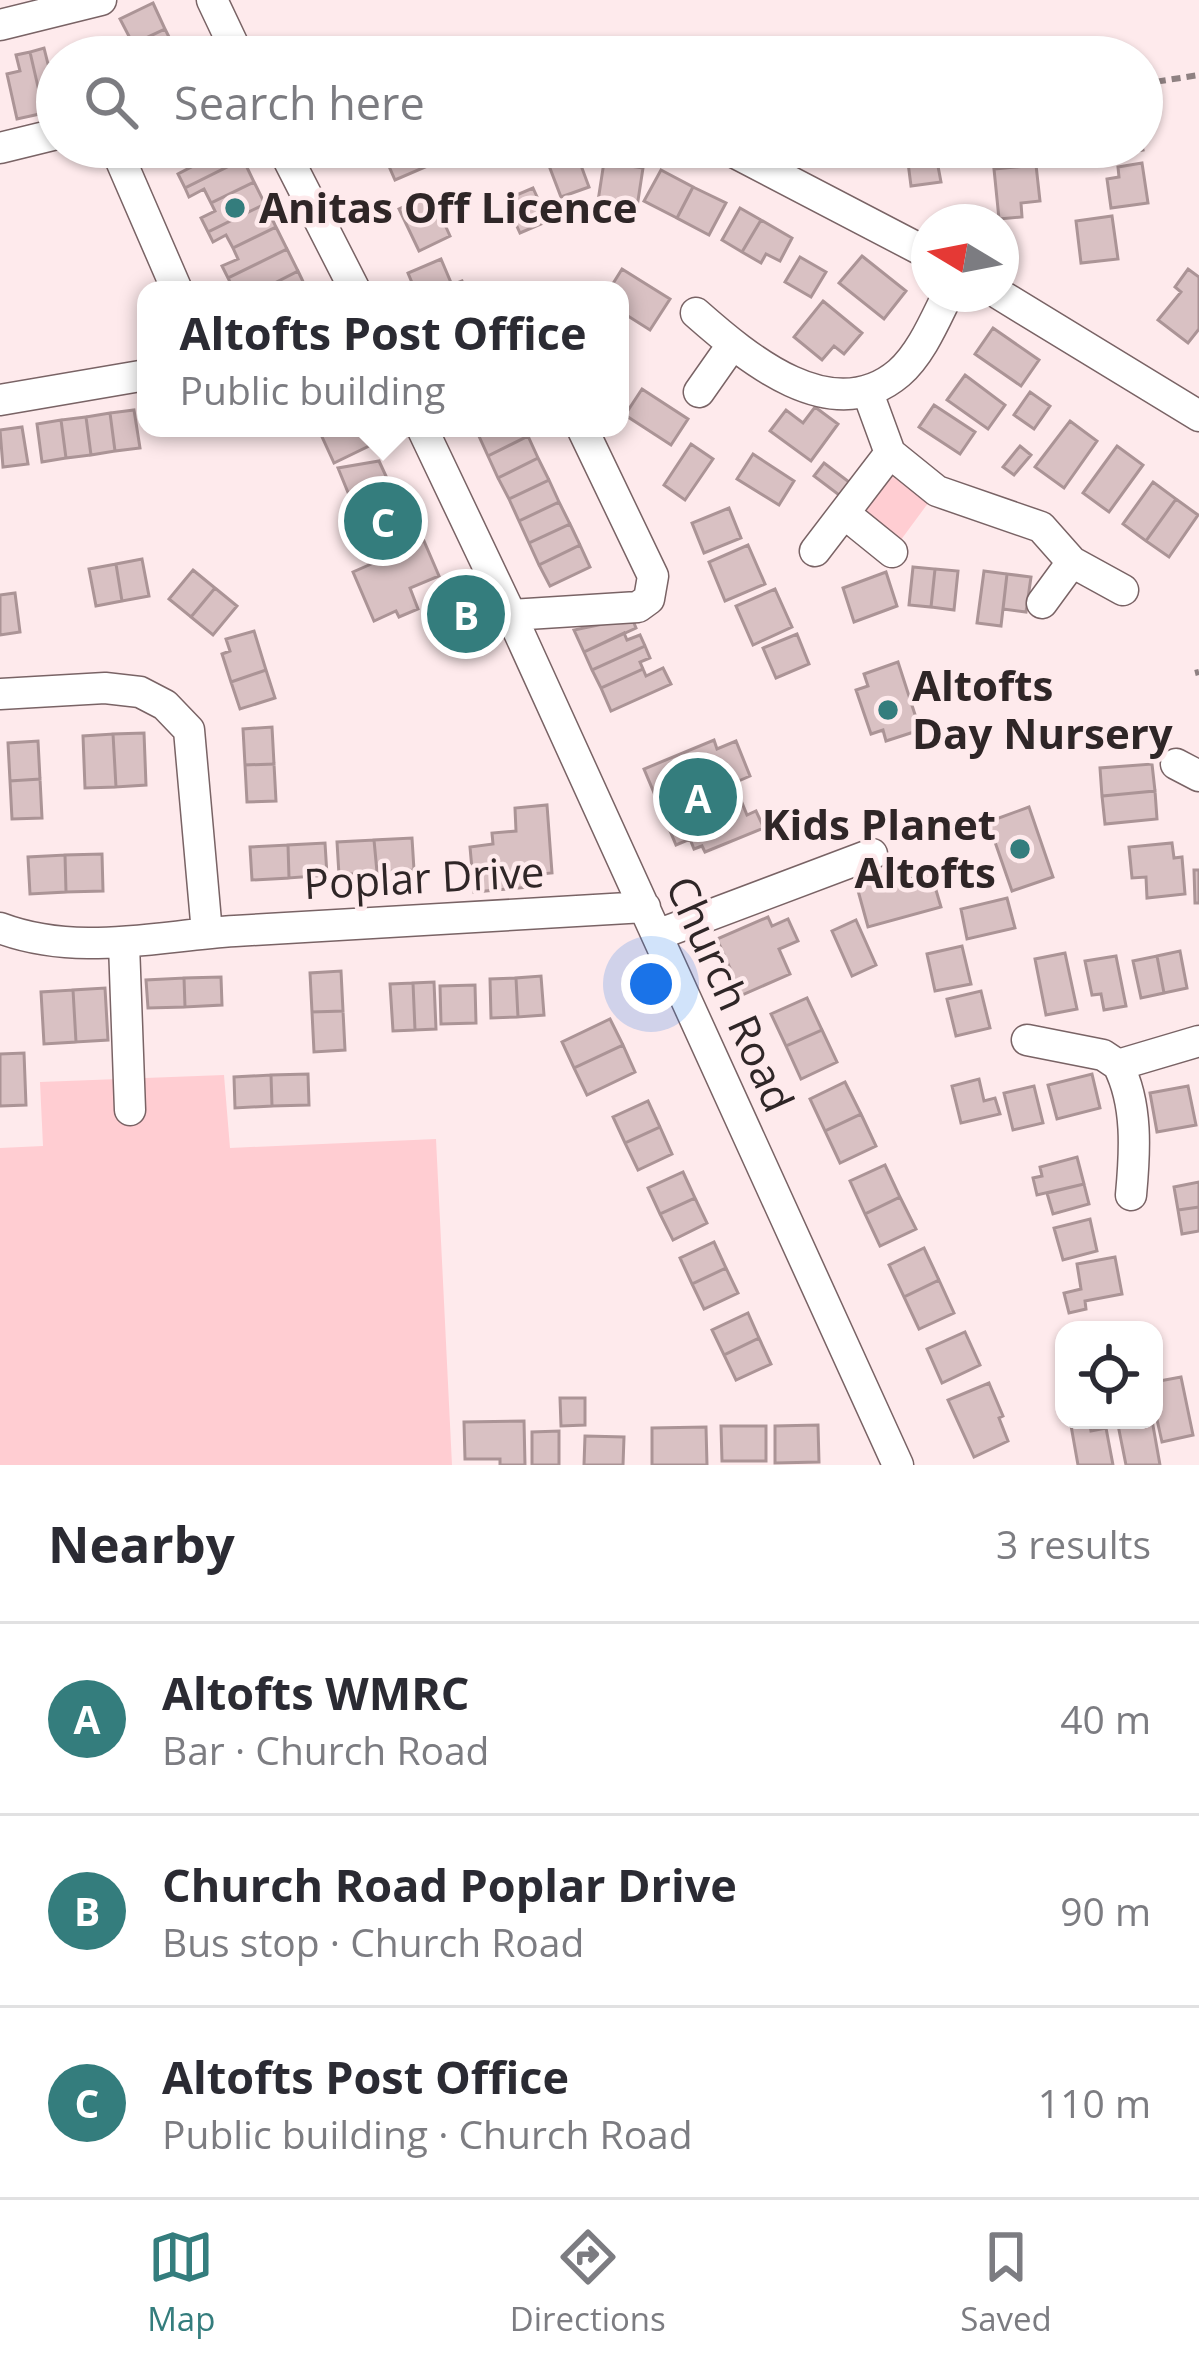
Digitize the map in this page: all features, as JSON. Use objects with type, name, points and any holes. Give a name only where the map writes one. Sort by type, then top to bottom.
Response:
[{"type":"street","points":[[0,25],[100,0]]},
{"type":"street","points":[[212,0],[229,36]]},
{"type":"street","points":[[0,148],[36,139]]},
{"type":"street","points":[[124,168],[173,281]]},
{"type":"street","points":[[293,168],[350,281]]},
{"type":"street","points":[[764,168],[911,245]]},
{"type":"street","points":[[1019,306],[1199,416]]},
{"type":"street","points":[[696,313],[767,369],[803,386],[836,394],[868,393],[902,371],[940,312]]},
{"type":"street","points":[[699,392],[732,345]]},
{"type":"street","points":[[0,400],[137,377]]},
{"type":"street","points":[[868,393],[890,453],[937,491],[1041,526],[1072,562],[1123,590]]},
{"type":"street","name":"Church Road","points":[[426,437],[512,614],[898,1465]]},
{"type":"street","points":[[512,614],[638,608],[650,599],[653,576],[586,437]]},
{"type":"street","points":[[815,551],[890,453]]},
{"type":"street","points":[[845,514],[892,552]]},
{"type":"street","points":[[1042,603],[1072,562]]},
{"type":"street","points":[[0,694],[104,688],[140,692],[165,705],[189,730],[207,933]]},
{"type":"street","name":"Poplar Drive","points":[[0,928],[26,938],[124,944],[207,933],[651,921],[872,854]]},
{"type":"street","points":[[124,944],[130,1110]]},
{"type":"street","points":[[1028,1040],[1103,1054],[1118,1065],[1132,1107],[1131,1195]]},
{"type":"street","points":[[1118,1065],[1199,1041]]},
{"type":"path","points":[[1163,81],[1199,75]]},
{"type":"shaded area","points":[[890,453],[937,491],[892,552],[845,514]]},
{"type":"shaded area","points":[[224,1075],[230,1148],[436,1139],[452,1465],[0,1465],[0,1148],[43,1146],[40,1082]]},
{"type":"building","points":[[153,3],[165,29],[150,36],[129,36],[120,19]]},
{"type":"building","points":[[30,52],[36,78],[36,115],[17,119],[7,74],[20,71],[16,55]]},
{"type":"building","points":[[189,168],[225,168],[185,188],[178,174]]},
{"type":"building","points":[[225,168],[247,168],[254,182],[211,203],[204,189],[189,197],[185,188]]},
{"type":"building","points":[[390,168],[423,168],[395,180]]},
{"type":"building","points":[[550,168],[582,168],[589,187],[561,197]]},
{"type":"building","points":[[603,168],[643,168],[637,207],[598,201]]},
{"type":"building","points":[[909,168],[938,168],[941,182],[911,186]]},
{"type":"building","points":[[1036,168],[1040,201],[1021,203],[1019,217],[1019,204],[998,204],[994,169]]},
{"type":"building","points":[[1118,168],[1143,168],[1148,203],[1111,208],[1107,179],[1119,177]]},
{"type":"building","points":[[661,170],[693,187],[677,218],[644,201]]},
{"type":"building","name":"Anitas Off Licence","points":[[254,182],[265,204],[208,232],[201,218],[215,211],[211,203]]},
{"type":"building","points":[[693,187],[726,203],[709,235],[677,218]]},
{"type":"building","points":[[533,188],[548,221],[520,233],[505,200]]},
{"type":"building","points":[[431,194],[450,236],[419,251],[399,209]]},
{"type":"building","points":[[265,204],[276,227],[233,248],[226,235],[213,242],[208,232]]},
{"type":"building","points":[[740,208],[761,220],[742,252],[722,240]]},
{"type":"building","points":[[1112,216],[1118,259],[1081,263],[1076,221]]},
{"type":"building","points":[[761,220],[792,238],[780,261],[766,254],[761,263],[742,252]]},
{"type":"building","points":[[276,227],[287,249],[228,278],[222,266],[238,259],[233,248]]},
{"type":"building","points":[[287,249],[298,271],[279,281],[228,278]]},
{"type":"building","points":[[862,256],[906,291],[884,319],[839,283]]},
{"type":"building","points":[[800,257],[826,272],[811,297],[785,282]]},
{"type":"building","points":[[441,259],[450,281],[411,281],[408,273]]},
{"type":"building","points":[[622,269],[670,299],[650,330],[629,317],[629,281],[615,281]]},
{"type":"building","points":[[1188,269],[1199,277],[1199,329],[1188,343],[1158,320],[1181,292],[1175,287]]},
{"type":"building","points":[[298,271],[303,281],[279,281]]},
{"type":"building","points":[[823,301],[862,333],[844,354],[834,346],[822,360],[794,337]]},
{"type":"building","points":[[993,328],[1039,360],[1021,386],[975,354]]},
{"type":"building","points":[[965,375],[1005,405],[988,429],[947,400]]},
{"type":"building","points":[[642,389],[688,419],[671,445],[629,418],[629,409]]},
{"type":"building","points":[[1030,392],[1050,406],[1034,429],[1014,415]]},
{"type":"building","points":[[934,405],[975,432],[960,454],[919,427]]},
{"type":"building","points":[[815,407],[838,424],[811,461],[770,431],[786,410],[803,423]]},
{"type":"building","points":[[134,410],[140,448],[115,451],[110,413]]},
{"type":"building","points":[[110,413],[115,451],[91,455],[86,417]]},
{"type":"building","points":[[86,417],[91,455],[66,458],[61,420]]},
{"type":"building","points":[[61,420],[66,458],[42,462],[37,424]]},
{"type":"building","points":[[1070,421],[1097,441],[1064,488],[1035,467]]},
{"type":"building","points":[[22,427],[28,464],[3,467],[0,430]]},
{"type":"building","points":[[322,437],[370,437],[373,444],[334,463]]},
{"type":"building","points":[[479,437],[526,437],[488,456]]},
{"type":"building","points":[[528,437],[538,458],[498,478],[488,456]]},
{"type":"building","points":[[691,444],[713,459],[685,500],[664,485]]},
{"type":"building","points":[[1020,446],[1031,455],[1014,475],[1003,467]]},
{"type":"building","points":[[1117,446],[1143,465],[1109,512],[1083,493]]},
{"type":"building","points":[[753,454],[794,481],[779,505],[737,479]]},
{"type":"building","points":[[538,458],[549,480],[509,499],[498,478]]},
{"type":"building","points":[[379,461],[397,500],[358,517],[338,468]]},
{"type":"building","points":[[824,463],[853,485],[843,498],[814,476]]},
{"type":"building","points":[[549,480],[559,502],[519,521],[509,499]]},
{"type":"building","points":[[1153,482],[1176,499],[1146,541],[1123,524]]},
{"type":"building","points":[[1176,499],[1198,515],[1169,557],[1146,541]]},
{"type":"building","points":[[397,500],[408,525],[368,542],[358,517]]},
{"type":"building","points":[[559,502],[570,524],[529,543],[519,521]]},
{"type":"building","points":[[729,508],[741,538],[704,553],[692,523]]},
{"type":"building","points":[[570,524],[580,545],[539,565],[529,543]]},
{"type":"building","points":[[408,525],[416,544],[377,561],[368,542]]},
{"type":"building","points":[[424,541],[439,576],[410,588],[418,609],[399,617],[396,611],[374,621],[353,572]]},
{"type":"building","points":[[580,545],[590,567],[550,586],[539,565]]},
{"type":"building","points":[[748,545],[765,584],[725,601],[709,562]]},
{"type":"building","points":[[142,559],[149,596],[122,601],[116,564]]},
{"type":"building","points":[[116,564],[122,601],[96,606],[89,569]]},
{"type":"building","points":[[913,567],[935,569],[931,607],[909,605]]},
{"type":"building","points":[[935,569],[958,571],[954,610],[931,607]]},
{"type":"building","points":[[193,570],[215,588],[191,617],[169,599]]},
{"type":"building","points":[[984,571],[1007,574],[1001,626],[977,623]]},
{"type":"building","points":[[886,572],[897,606],[854,622],[843,588]]},
{"type":"building","points":[[1007,574],[1031,577],[1026,612],[1003,609]]},
{"type":"building","points":[[215,588],[237,606],[213,635],[191,617]]},
{"type":"building","points":[[775,589],[792,627],[753,645],[736,606]]},
{"type":"building","points":[[15,593],[20,632],[0,635],[0,595]]},
{"type":"building","points":[[632,618],[636,628],[584,652],[574,630]]},
{"type":"building","points":[[254,631],[266,670],[231,682],[222,654],[230,651],[226,639]]},
{"type":"building","points":[[624,633],[627,640],[640,635],[645,646],[592,670],[584,652]]},
{"type":"building","points":[[797,634],[809,664],[776,678],[763,648]]},
{"type":"building","points":[[645,646],[650,658],[640,662],[643,669],[601,688],[592,670]]},
{"type":"building","name":"Altofts Day Nursery","points":[[898,662],[920,730],[886,741],[883,730],[871,734],[856,690],[868,686],[864,674]]},
{"type":"building","points":[[663,668],[671,684],[611,711],[601,688],[643,669],[646,676]]},
{"type":"building","points":[[266,670],[275,698],[240,709],[231,682]]},
{"type":"building","points":[[272,727],[274,764],[245,765],[243,729]]},
{"type":"building","points":[[144,733],[146,785],[116,787],[113,734]]},
{"type":"building","points":[[113,734],[116,787],[85,788],[83,736]]},
{"type":"building","points":[[714,740],[717,749],[736,741],[750,776],[734,783],[747,815],[756,811],[764,828],[705,852],[702,846],[694,849],[690,839],[676,845],[644,769]]},
{"type":"building","points":[[38,741],[40,779],[10,781],[8,743]]},
{"type":"building","points":[[274,764],[276,801],[247,802],[245,765]]},
{"type":"building","points":[[1152,764],[1155,791],[1102,796],[1100,768]]},
{"type":"building","points":[[40,779],[42,818],[12,819],[10,781]]},
{"type":"building","points":[[1155,791],[1157,819],[1105,824],[1102,796]]},
{"type":"building","points":[[547,805],[552,873],[529,875],[530,887],[474,892],[470,847],[493,844],[492,833],[516,831],[515,808]]},
{"type":"building","name":"Kids Planet Altofts","points":[[1029,807],[1053,877],[1012,891],[988,822]]},
{"type":"building","points":[[412,838],[414,870],[377,872],[374,840]]},
{"type":"building","points":[[374,840],[377,872],[339,875],[337,842]]},
{"type":"building","points":[[325,843],[327,875],[289,878],[288,845]]},
{"type":"building","points":[[1172,843],[1174,858],[1182,857],[1185,894],[1147,898],[1146,877],[1132,878],[1129,847]]},
{"type":"building","points":[[288,845],[289,878],[252,880],[250,847]]},
{"type":"building","points":[[102,854],[103,891],[66,892],[65,855]]},
{"type":"building","points":[[65,855],[66,892],[30,894],[28,857]]},
{"type":"building","points":[[1194,870],[1199,870],[1199,903],[1195,903]]},
{"type":"building","points":[[931,873],[941,907],[868,927],[857,887],[882,880],[884,886]]},
{"type":"building","points":[[1007,898],[1015,928],[967,939],[961,909]]},
{"type":"building","points":[[768,917],[772,926],[788,919],[798,941],[779,949],[790,974],[742,995],[717,939]]},
{"type":"building","points":[[856,920],[876,965],[852,976],[832,931]]},
{"type":"building","points":[[962,946],[971,984],[935,991],[927,954]]},
{"type":"building","points":[[1180,951],[1187,988],[1164,993],[1157,956]]},
{"type":"building","points":[[1065,953],[1077,1009],[1046,1015],[1035,959]]},
{"type":"building","points":[[1116,956],[1126,1006],[1104,1010],[1101,994],[1092,995],[1085,961]]},
{"type":"building","points":[[1157,956],[1164,993],[1141,998],[1133,961]]},
{"type":"building","points":[[341,971],[343,1011],[312,1012],[310,973]]},
{"type":"building","points":[[541,976],[544,1015],[518,1017],[516,978]]},
{"type":"building","points":[[221,977],[222,1005],[185,1007],[184,978]]},
{"type":"building","points":[[184,978],[185,1007],[148,1008],[146,980]]},
{"type":"building","points":[[516,978],[518,1017],[491,1018],[490,979]]},
{"type":"building","points":[[434,982],[436,1029],[415,1030],[413,983]]},
{"type":"building","points":[[413,983],[415,1030],[393,1031],[390,984]]},
{"type":"building","points":[[475,985],[476,1023],[441,1024],[440,986]]},
{"type":"building","points":[[105,988],[108,1040],[76,1042],[73,990]]},
{"type":"building","points":[[73,990],[76,1042],[44,1044],[41,992]]},
{"type":"building","points":[[981,991],[990,1028],[956,1036],[947,999]]},
{"type":"building","points":[[807,998],[822,1030],[786,1046],[771,1014]]},
{"type":"building","points":[[343,1011],[345,1050],[314,1052],[312,1012]]},
{"type":"building","points":[[610,1019],[623,1045],[574,1068],[562,1042]]},
{"type":"building","points":[[822,1030],[837,1062],[801,1079],[786,1046]]},
{"type":"building","points":[[623,1045],[635,1072],[587,1095],[574,1068]]},
{"type":"building","points":[[24,1053],[26,1105],[0,1106],[0,1054]]},
{"type":"building","points":[[308,1074],[309,1105],[272,1106],[271,1075]]},
{"type":"building","points":[[1092,1074],[1100,1108],[1057,1119],[1048,1085]]},
{"type":"building","points":[[271,1075],[272,1106],[235,1108],[234,1077]]},
{"type":"building","points":[[979,1079],[984,1101],[995,1098],[1000,1114],[961,1123],[952,1086]]},
{"type":"building","points":[[845,1082],[861,1114],[825,1131],[810,1099]]},
{"type":"building","points":[[1034,1086],[1043,1123],[1013,1130],[1004,1093]]},
{"type":"building","points":[[1188,1086],[1196,1125],[1157,1132],[1150,1093]]},
{"type":"building","points":[[648,1101],[660,1127],[625,1143],[613,1117]]},
{"type":"building","points":[[861,1114],[876,1146],[840,1163],[825,1131]]},
{"type":"building","points":[[660,1127],[672,1154],[638,1170],[625,1143]]},
{"type":"building","points":[[1077,1157],[1084,1184],[1037,1195],[1033,1178],[1042,1176],[1040,1167]]},
{"type":"building","points":[[885,1165],[900,1197],[865,1214],[850,1181]]},
{"type":"building","points":[[683,1172],[695,1198],[660,1214],[648,1188]]},
{"type":"building","points":[[1199,1182],[1199,1207],[1178,1210],[1174,1187]]},
{"type":"building","points":[[1084,1184],[1089,1204],[1053,1214],[1047,1193]]},
{"type":"building","points":[[900,1197],[916,1229],[880,1246],[865,1214]]},
{"type":"building","points":[[695,1198],[707,1223],[673,1240],[660,1214]]},
{"type":"building","points":[[1199,1207],[1199,1231],[1182,1234],[1178,1210]]},
{"type":"building","points":[[1090,1219],[1097,1251],[1063,1260],[1054,1228]]},
{"type":"building","points":[[714,1242],[726,1268],[692,1284],[680,1258]]},
{"type":"building","points":[[924,1248],[939,1280],[904,1297],[889,1265]]},
{"type":"building","points":[[1115,1257],[1122,1294],[1085,1301],[1086,1309],[1069,1313],[1064,1293],[1081,1289],[1077,1264]]},
{"type":"building","points":[[726,1268],[738,1293],[704,1309],[692,1284]]},
{"type":"building","points":[[939,1280],[954,1313],[919,1329],[904,1297]]},
{"type":"building","points":[[748,1313],[759,1338],[724,1355],[712,1330]]},
{"type":"building","points":[[965,1332],[980,1365],[942,1383],[927,1349]]},
{"type":"building","points":[[759,1338],[771,1364],[736,1380],[724,1355]]},
{"type":"building","points":[[1181,1377],[1193,1435],[1162,1442],[1163,1380]]},
{"type":"building","points":[[989,1383],[1008,1441],[974,1457],[948,1400]]},
{"type":"building","points":[[560,1398],[585,1398],[585,1425],[561,1426]]},
{"type":"building","points":[[524,1421],[525,1465],[465,1459],[464,1422]]},
{"type":"building","points":[[818,1425],[819,1462],[775,1463],[775,1426]]},
{"type":"building","points":[[721,1426],[766,1426],[766,1461],[722,1461]]},
{"type":"building","points":[[706,1427],[707,1465],[652,1465],[652,1428]]},
{"type":"building","points":[[1072,1429],[1106,1429],[1113,1465],[1078,1465]]},
{"type":"building","points":[[1119,1429],[1154,1429],[1160,1465],[1126,1465]]},
{"type":"building","points":[[559,1431],[559,1465],[532,1465],[532,1432]]},
{"type":"building","points":[[585,1436],[624,1437],[623,1465],[584,1465]]},
{"type":"place","name":"Anitas Off Licence","points":[[235,208]]},
{"type":"place","name":"Altofts Post Office","points":[[383,521]]},
{"type":"place","name":"Church Road Poplar Drive","points":[[466,614]]},
{"type":"place","name":"Altofts Day Nursery","points":[[888,710]]},
{"type":"place","name":"Altofts WMRC","points":[[698,797]]},
{"type":"place","name":"Kids Planet Altofts","points":[[1020,849]]}]
